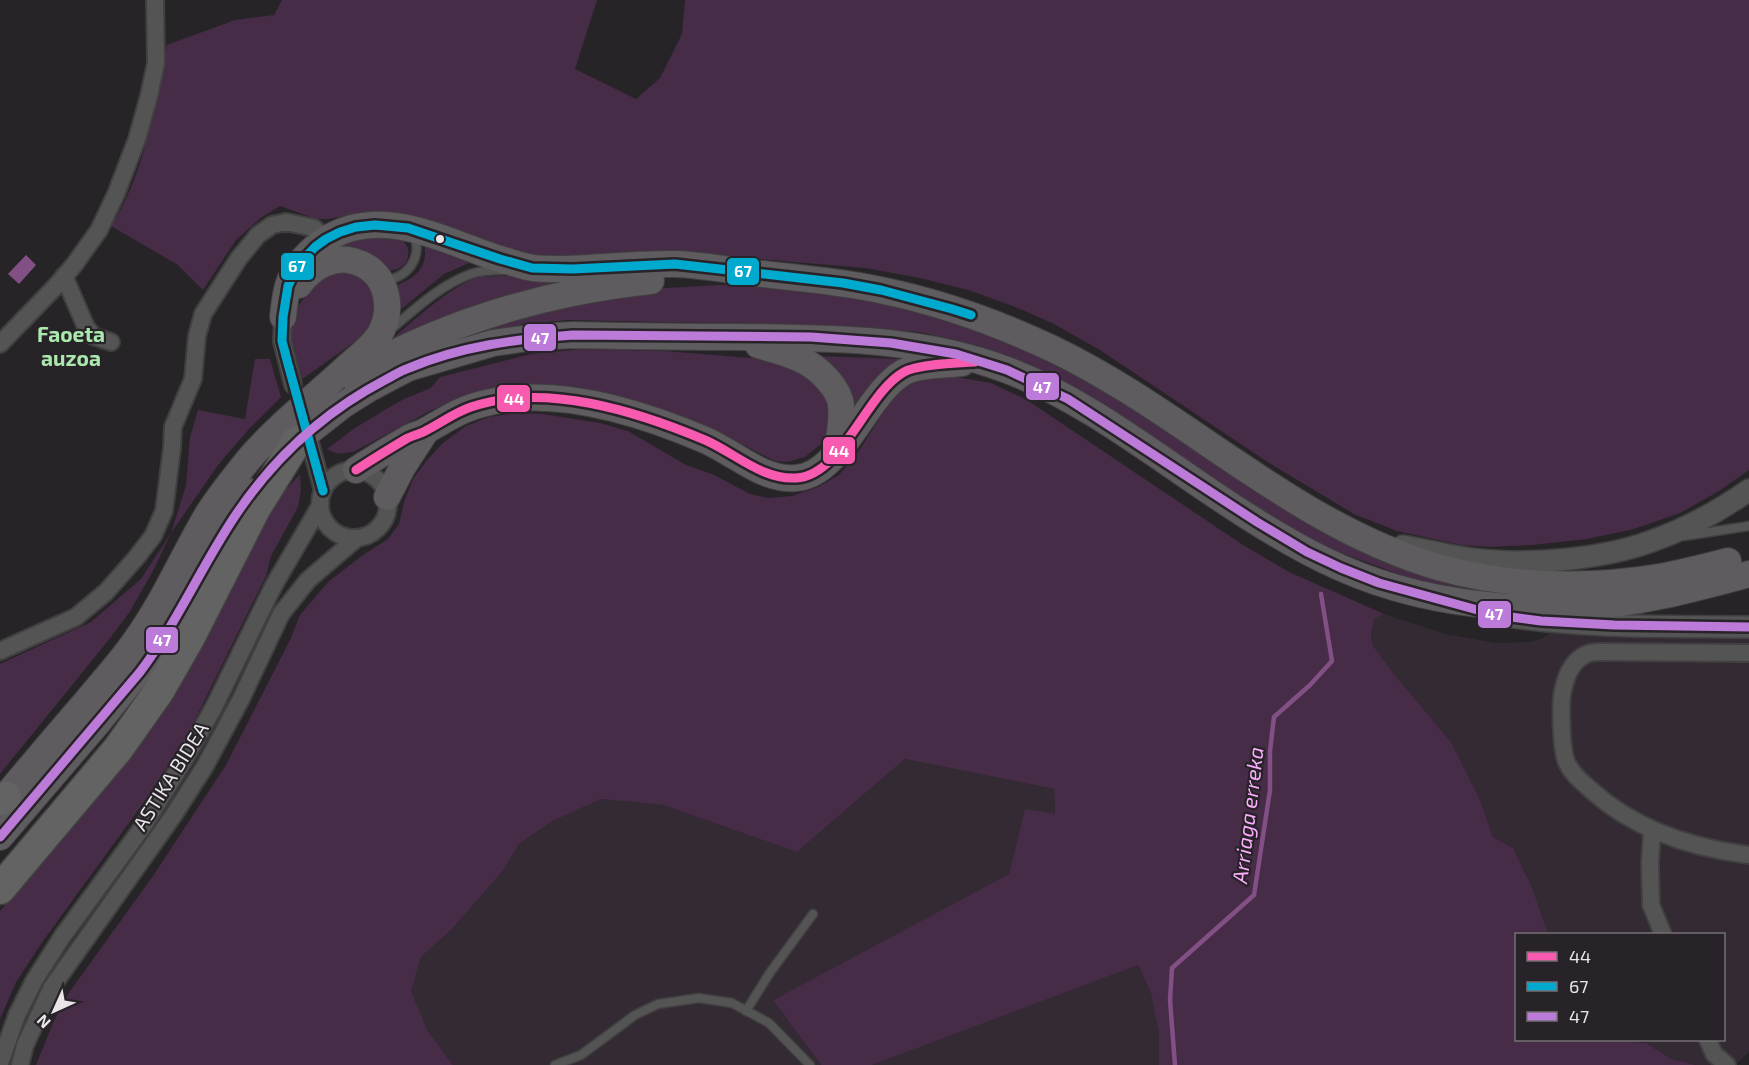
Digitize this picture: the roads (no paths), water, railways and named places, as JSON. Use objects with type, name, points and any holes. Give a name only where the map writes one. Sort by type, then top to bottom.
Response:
[{"type":"highway","points":[[0,889],[118,749],[159,691],[180,656],[255,509],[297,441]]},
{"type":"main road","points":[[283,317],[288,286],[298,265],[315,247],[340,232],[375,225],[408,228],[532,268],[573,269],[675,264],[843,283],[881,290],[952,309],[1051,348],[1125,389],[1294,501],[1373,542],[1445,568],[1488,577],[1542,583],[1588,584],[1658,577],[1749,556]]},
{"type":"main road","points":[[2,800],[136,640],[156,610],[207,515],[232,480],[304,391],[371,345],[381,333],[386,320],[388,303],[380,280],[366,267],[352,261],[339,260],[324,263],[307,274],[296,289],[283,317]]},
{"type":"main road","points":[[304,391],[365,368],[413,344],[471,321],[518,306],[579,291],[660,280],[786,277]]},
{"type":"main road","points":[[0,837],[140,672],[161,644],[236,515],[270,470],[297,441],[343,405],[408,368],[493,343],[573,335],[811,337],[891,343],[956,354],[1007,370],[1068,399],[1307,552],[1370,579],[1433,598],[1547,609],[1614,603],[1669,594],[1749,574]]},
{"type":"main road","points":[[732,337],[797,357],[819,370],[835,387],[842,403],[837,453]]},
{"type":"main road","points":[[347,472],[409,437],[426,431],[471,407],[530,397],[580,402],[631,413],[709,442],[765,473],[780,478],[799,478],[813,473],[837,453],[892,380],[906,371],[981,361]]},
{"type":"main road","points":[[387,497],[402,468],[426,431]]},
{"type":"street","points":[[0,344],[64,276],[99,230],[116,194],[137,140],[156,63],[155,0]]},
{"type":"street","points":[[0,651],[75,617],[106,592],[153,536],[164,511],[173,427],[193,379],[197,336],[203,314],[239,258],[258,235],[272,225],[286,222],[314,228],[326,239]]},
{"type":"street","points":[[64,276],[86,327],[93,336],[111,342]]},
{"type":"street","points":[[283,317],[282,341],[304,391]]},
{"type":"street","points":[[322,499],[329,482],[347,472],[367,473],[383,486],[387,497],[386,516],[380,525],[373,532],[357,538],[343,536],[327,525],[311,446],[347,472]]},
{"type":"street","points":[[1373,542],[1471,559],[1517,561],[1575,558],[1652,542],[1705,518],[1749,490]]},
{"type":"street","name":"ASTIKA BIDEA","points":[[0,1063],[17,1015],[34,981],[62,937],[142,828],[186,757],[214,707],[274,585],[322,499]]},
{"type":"street","name":"ASTIKA BIDEA","points":[[20,1065],[25,1045],[52,987],[173,816],[205,766],[286,607],[298,590],[318,570],[357,538]]},
{"type":"street","points":[[1433,598],[1496,615],[1541,621],[1614,625],[1749,627]]},
{"type":"street","points":[[1749,653],[1601,652],[1587,654],[1567,673],[1562,694],[1565,760],[1574,774],[1600,799],[1652,831],[1687,843],[1733,854],[1749,855]]},
{"type":"street","points":[[1652,831],[1651,905],[1663,933]]},
{"type":"street","points":[[1708,1041],[1714,1054],[1727,1065]]},
{"type":"lane","points":[[380,280],[397,278],[405,273],[414,262],[416,248],[414,235],[408,228]]},
{"type":"lane","points":[[371,345],[428,298],[458,279],[474,273],[532,268]]},
{"type":"lane","points":[[1652,542],[1749,526]]},
{"type":"lane","points":[[746,1011],[769,974],[813,914]]},
{"type":"lane","points":[[555,1065],[581,1055],[635,1015],[658,1004],[699,998],[732,1003],[769,1023],[810,1065]]},
{"type":"waterway","name":"Arriaga erreka","points":[[1175,1065],[1170,1000],[1172,968],[1254,895],[1270,790],[1270,751],[1274,717],[1310,685],[1332,661],[1321,594]]},
{"type":"district","name":"Faoeta auzoa","points":[[71,345]]}]
